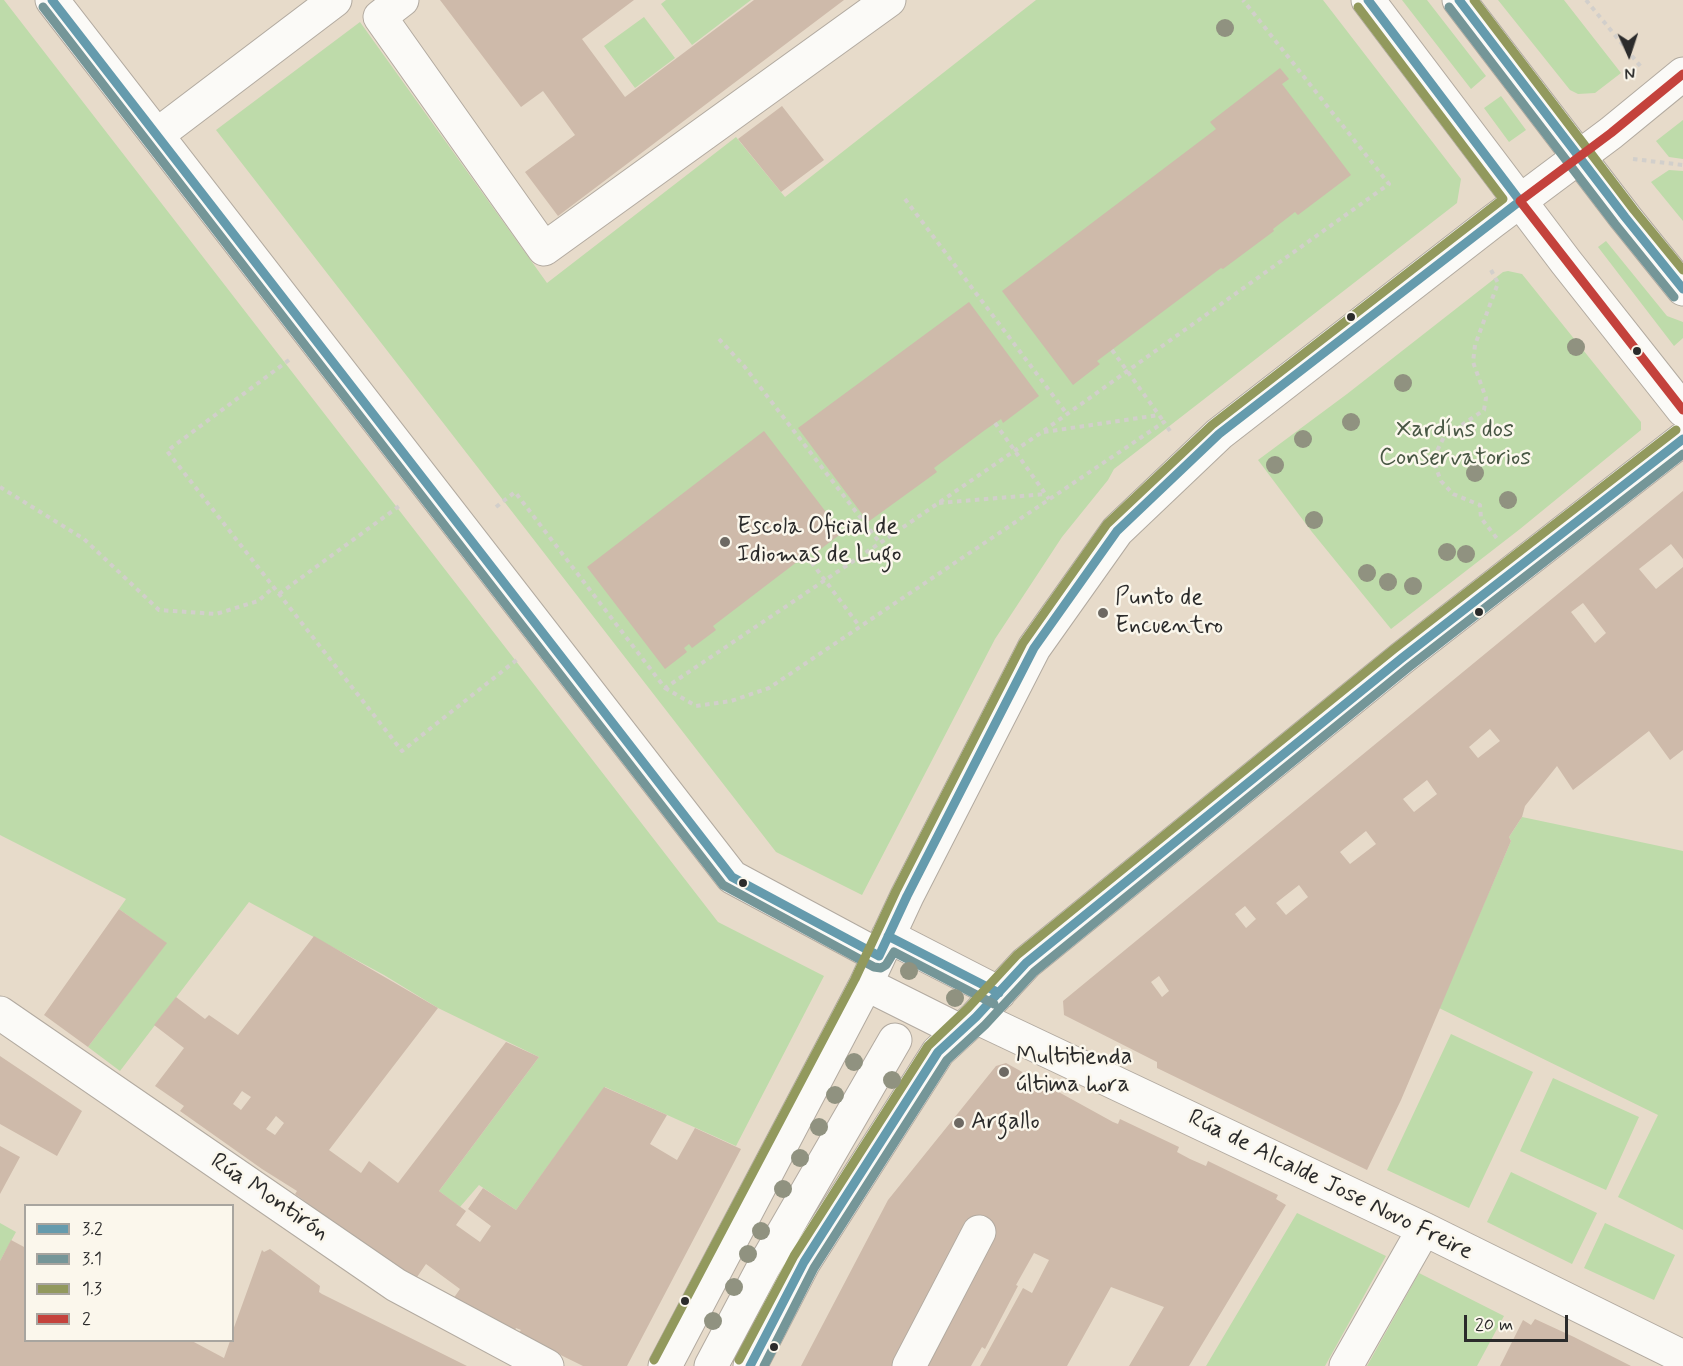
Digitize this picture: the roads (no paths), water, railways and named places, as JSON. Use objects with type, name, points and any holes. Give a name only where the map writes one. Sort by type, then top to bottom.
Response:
[{"type":"street","points":[[52,0],[732,877],[878,959],[999,993]]},
{"type":"street","points":[[157,135],[335,0]]},
{"type":"street","points":[[402,0],[380,16],[544,249],[889,0]]},
{"type":"street","points":[[1368,0],[1520,201],[1683,410]]},
{"type":"street","points":[[1459,0],[1512,72],[1683,289]]},
{"type":"street","points":[[665,1366],[878,959],[906,896],[1034,648],[1117,531],[1219,434],[1683,74]]},
{"type":"street","points":[[750,1366],[804,1262],[938,1052],[999,993],[1026,963],[1393,666],[1683,439]]},
{"type":"street","name":"Rúa de Alcalde Jose Novo Freire","points":[[878,959],[968,1024],[1424,1229],[1683,1357]]},
{"type":"street","name":"Rúa Montirón","points":[[0,1013],[396,1285],[547,1366]]},
{"type":"street","points":[[711,1366],[763,1268],[895,1040]]},
{"type":"street","points":[[1346,1366],[1424,1229]]},
{"type":"street","points":[[909,1366],[979,1232]]},
{"type":"place","name":"Escola Oficial de Idiomas de Lugo","points":[[725,542]]},
{"type":"place","name":"Punto de Encuentro","points":[[1103,613]]},
{"type":"place","name":"Multitienda última hora","points":[[1004,1072]]},
{"type":"place","name":"Argallo","points":[[959,1123]]},
{"type":"park label","name":"Xardíns dos Conservatorios","points":[[1455,445]]}]
